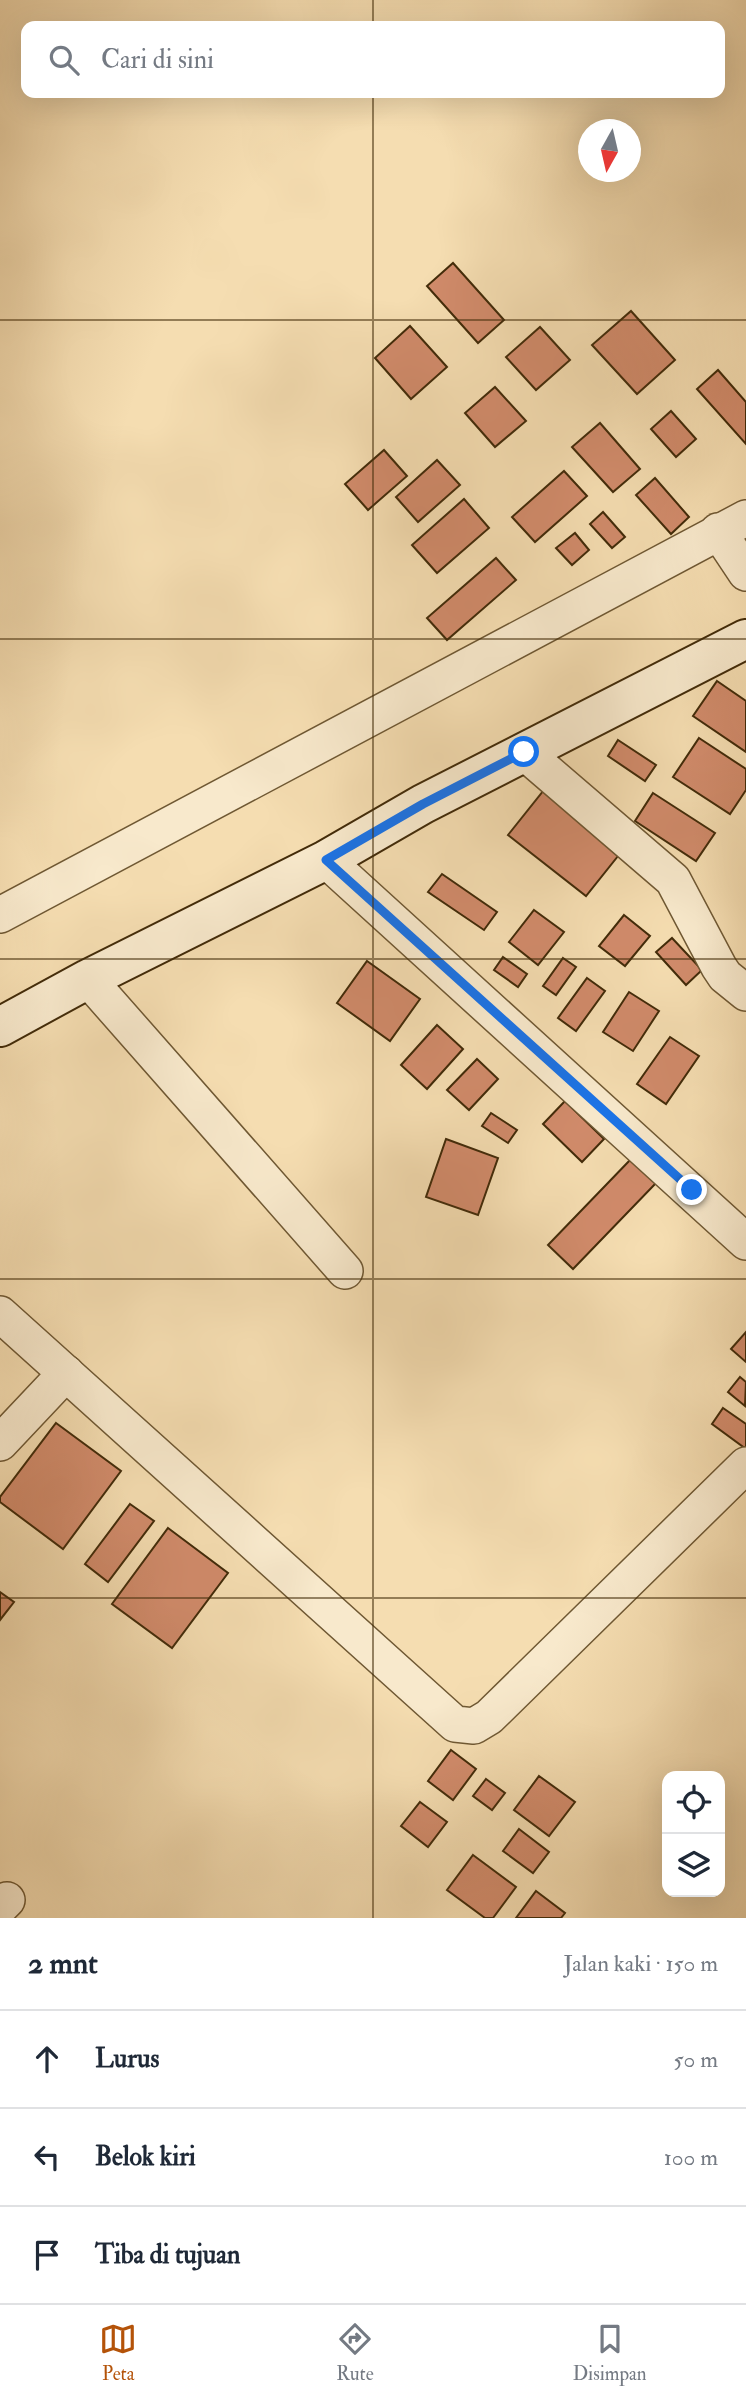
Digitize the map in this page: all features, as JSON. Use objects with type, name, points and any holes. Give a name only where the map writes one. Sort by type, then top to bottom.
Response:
[{"type":"main road","points":[[0,1027],[88,979],[326,860],[423,804],[746,639]]},
{"type":"street","points":[[0,915],[729,529],[746,573]]},
{"type":"street","points":[[524,752],[673,880],[719,967],[725,976],[746,993]]},
{"type":"street","points":[[326,860],[746,1242]]},
{"type":"street","points":[[88,979],[345,1271]]},
{"type":"street","points":[[0,1314],[455,1724],[474,1726],[489,1717],[746,1465]]},
{"type":"street","points":[[0,1443],[66,1373]]},
{"type":"building","points":[[453,263],[504,320],[478,343],[427,286]]},
{"type":"building","points":[[631,311],[675,360],[637,394],[592,345]]},
{"type":"building","points":[[410,326],[447,367],[411,399],[375,358]]},
{"type":"building","points":[[540,327],[570,360],[536,390],[506,357]]},
{"type":"building","points":[[718,370],[746,402],[746,444],[697,389]]},
{"type":"building","points":[[495,387],[526,421],[495,447],[465,413]]},
{"type":"building","points":[[671,411],[696,439],[676,457],[651,429]]},
{"type":"building","points":[[600,423],[640,469],[613,492],[572,447]]},
{"type":"building","points":[[384,450],[407,476],[368,510],[345,484]]},
{"type":"building","points":[[437,460],[460,485],[418,522],[396,497]]},
{"type":"building","points":[[564,471],[587,496],[535,542],[512,517]]},
{"type":"building","points":[[655,478],[689,517],[671,534],[636,495]]},
{"type":"building","points":[[464,499],[489,528],[437,573],[412,545]]},
{"type":"building","points":[[603,512],[625,537],[612,548],[590,524]]},
{"type":"building","points":[[575,533],[589,550],[572,565],[556,548]]},
{"type":"building","points":[[496,558],[516,580],[447,640],[427,618]]},
{"type":"building","points":[[717,681],[746,701],[746,752],[693,716]]},
{"type":"building","points":[[699,738],[746,769],[746,790],[730,814],[673,777]]},
{"type":"building","points":[[618,740],[656,765],[645,781],[608,756]]},
{"type":"building","points":[[548,785],[626,846],[586,896],[508,835]]},
{"type":"building","points":[[653,793],[715,833],[696,861],[635,821]]},
{"type":"building","points":[[442,874],[497,912],[484,930],[428,892]]},
{"type":"building","points":[[534,910],[564,932],[538,965],[509,942]]},
{"type":"building","points":[[624,915],[650,936],[625,966],[599,946]]},
{"type":"building","points":[[672,938],[702,970],[686,985],[656,952]]},
{"type":"building","points":[[503,957],[527,974],[518,987],[494,970]]},
{"type":"building","points":[[563,958],[576,967],[556,995],[543,986]]},
{"type":"building","points":[[367,961],[420,999],[390,1041],[337,1003]]},
{"type":"building","points":[[587,978],[605,991],[576,1031],[558,1018]]},
{"type":"building","points":[[629,992],[659,1011],[633,1051],[603,1032]]},
{"type":"building","points":[[437,1025],[463,1049],[427,1089],[401,1065]]},
{"type":"building","points":[[670,1037],[699,1056],[666,1104],[637,1084]]},
{"type":"building","points":[[477,1059],[498,1079],[469,1110],[447,1090]]},
{"type":"building","points":[[565,1101],[604,1139],[582,1162],[543,1124]]},
{"type":"building","points":[[491,1113],[517,1130],[508,1143],[482,1126]]},
{"type":"building","points":[[446,1139],[498,1158],[478,1215],[426,1197]]},
{"type":"building","points":[[632,1158],[657,1182],[573,1269],[548,1245]]},
{"type":"building","points":[[746,1332],[746,1362],[731,1349]]},
{"type":"building","points":[[740,1377],[746,1382],[745,1406],[728,1392]]},
{"type":"building","points":[[723,1408],[746,1424],[746,1449],[712,1424]]},
{"type":"building","points":[[56,1423],[121,1471],[63,1549],[0,1502],[0,1497]]},
{"type":"building","points":[[130,1504],[154,1521],[108,1582],[85,1564]]},
{"type":"building","points":[[168,1528],[228,1573],[172,1648],[112,1604]]},
{"type":"building","points":[[0,1592],[14,1602],[0,1620]]},
{"type":"building","points":[[451,1750],[476,1769],[453,1800],[428,1781]]},
{"type":"building","points":[[539,1776],[575,1802],[549,1836],[514,1810]]},
{"type":"building","points":[[486,1779],[505,1793],[492,1810],[473,1796]]},
{"type":"building","points":[[420,1802],[447,1822],[428,1847],[401,1826]]},
{"type":"building","points":[[519,1829],[549,1852],[533,1873],[503,1851]]},
{"type":"building","points":[[473,1855],[516,1887],[493,1918],[485,1918],[447,1890]]},
{"type":"building","points":[[536,1891],[565,1913],[561,1918],[516,1918]]},
{"type":"route","points":[[524,752],[423,804],[326,860],[692,1190]]}]
